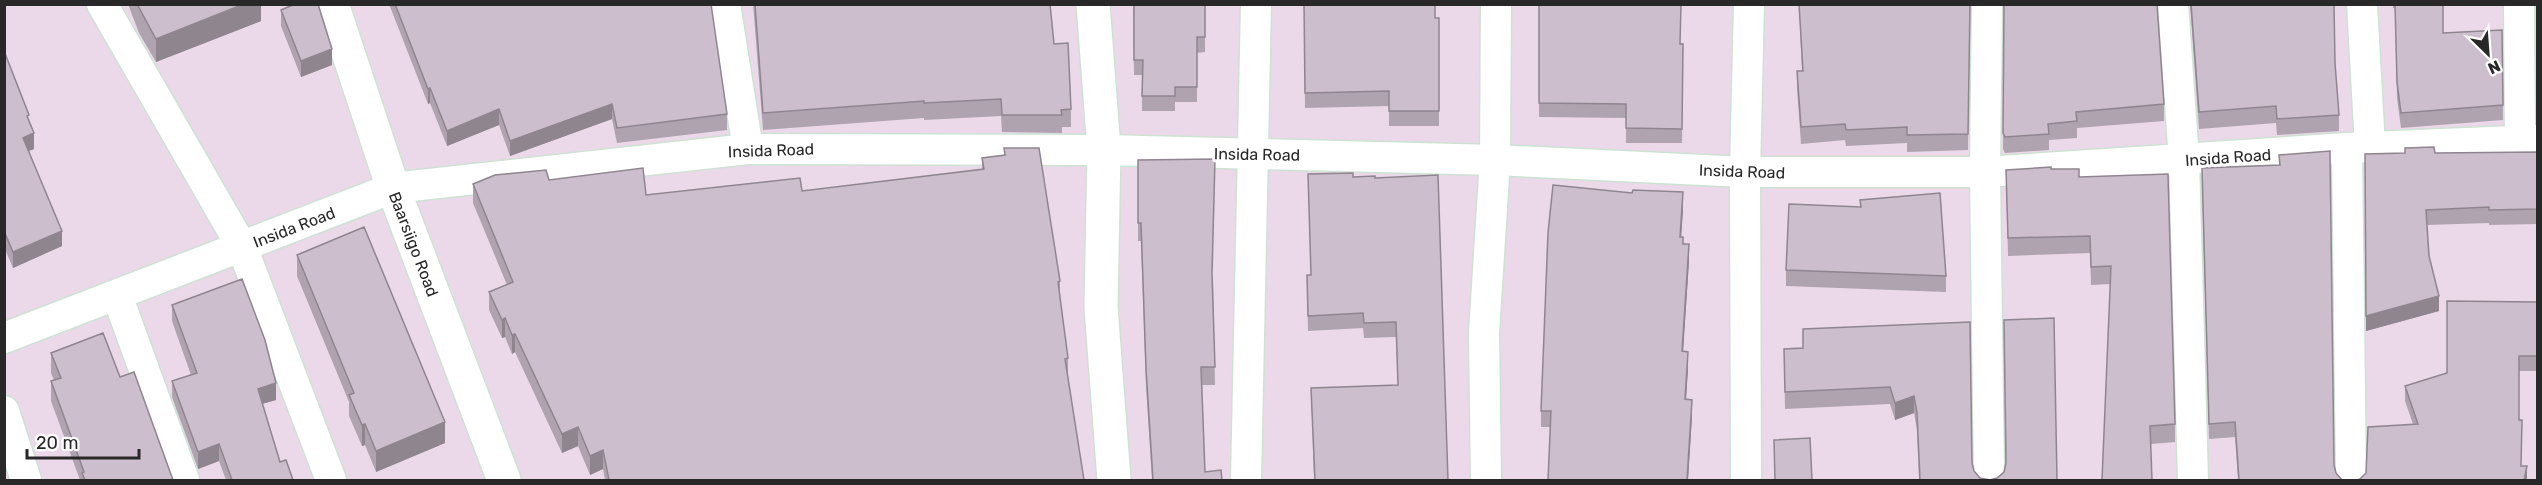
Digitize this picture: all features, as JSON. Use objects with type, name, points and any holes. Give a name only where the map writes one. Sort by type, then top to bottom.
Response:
[{"type":"street","points":[[102,4],[242,247],[331,480]]},
{"type":"street","name":"Baarsiigo Road","points":[[332,4],[393,189],[504,480]]},
{"type":"street","points":[[725,4],[748,149]]},
{"type":"street","points":[[1093,4],[1104,150],[1101,307],[1114,480]]},
{"type":"street","points":[[1246,480],[1256,4]]},
{"type":"street","points":[[1486,480],[1484,333],[1495,160],[1496,4]]},
{"type":"street","points":[[1746,480],[1745,172],[1749,4]]},
{"type":"street","points":[[1987,4],[1985,172],[1989,480]]},
{"type":"street","points":[[2173,4],[2184,160],[2193,480]]},
{"type":"street","points":[[2351,480],[2362,4]]},
{"type":"street","points":[[2519,4],[2529,141]]},
{"type":"street","name":"Insida Road","points":[[4,338],[393,189],[748,149],[1104,150],[1495,160],[1745,172],[1985,172],[2359,148],[2529,141]]},
{"type":"street","points":[[117,295],[184,480]]},
{"type":"street","points":[[4,411],[26,480]]},
{"type":"building","points":[[137,4],[244,4],[156,39]]},
{"type":"building","points":[[295,4],[318,4],[332,49],[301,61],[281,10]]},
{"type":"building","points":[[395,4],[711,4],[727,114],[617,128],[612,104],[510,141],[499,109],[447,131]]},
{"type":"building","points":[[755,4],[1050,4],[1054,44],[1068,43],[1071,109],[1061,110],[1062,115],[1002,115],[1001,99],[924,103],[924,101],[763,113]]},
{"type":"building","points":[[1134,4],[1205,4],[1205,37],[1197,37],[1197,87],[1175,87],[1175,96],[1142,96],[1143,60],[1134,60]]},
{"type":"building","points":[[1304,4],[1435,4],[1435,18],[1439,18],[1439,111],[1389,111],[1389,91],[1305,93]]},
{"type":"building","points":[[1539,4],[1681,4],[1682,129],[1626,128],[1626,104],[1539,103]]},
{"type":"building","points":[[1799,4],[1970,4],[1968,134],[1907,135],[1907,127],[1846,130],[1845,124],[1801,127],[1797,71],[1803,71]]},
{"type":"building","points":[[2004,4],[2157,4],[2164,104],[2076,112],[2077,121],[2048,124],[2049,134],[2005,137],[2003,133]]},
{"type":"building","points":[[2191,4],[2334,4],[2339,115],[2277,119],[2276,106],[2199,112]]},
{"type":"building","points":[[2395,4],[2443,4],[2443,33],[2502,30],[2503,105],[2401,113],[2397,82]]},
{"type":"building","points":[[2537,32],[2538,32],[2537,102]]},
{"type":"building","points":[[4,51],[34,133],[23,138],[62,231],[13,252],[4,231]]},
{"type":"building","points":[[2434,147],[2435,153],[2538,152],[2538,209],[2489,210],[2489,207],[2426,210],[2429,256],[2439,296],[2366,316],[2365,154],[2405,153],[2405,148]]},
{"type":"building","points":[[1004,148],[1039,148],[1060,281],[1058,282],[1068,358],[1065,359],[1084,480],[609,480],[603,450],[590,456],[578,427],[562,434],[515,334],[512,335],[505,318],[502,320],[489,292],[513,282],[473,184],[495,175],[546,170],[549,180],[643,168],[646,195],[800,178],[802,191],[984,169],[982,158],[1005,155]]},
{"type":"building","points":[[2330,151],[2334,465],[2336,473],[2342,480],[2239,480],[2235,422],[2209,424],[2202,168],[2280,165],[2279,155]]},
{"type":"building","points":[[1215,159],[1212,274],[1215,367],[1201,367],[1205,472],[1221,470],[1222,480],[1153,480],[1146,369],[1141,223],[1138,223],[1138,160]]},
{"type":"building","points":[[2051,167],[2051,169],[2079,169],[2079,177],[2168,174],[2175,424],[2150,426],[2152,480],[2102,480],[2111,266],[2091,267],[2090,236],[2008,238],[2006,170]]},
{"type":"building","points":[[1353,173],[1353,177],[1375,176],[1375,178],[1438,175],[1448,480],[1315,480],[1311,388],[1398,385],[1396,322],[1364,323],[1363,313],[1308,316],[1307,275],[1311,275],[1308,174]]},
{"type":"building","points":[[1553,185],[1632,193],[1633,190],[1683,192],[1680,237],[1683,237],[1683,244],[1689,244],[1682,351],[1688,352],[1685,399],[1692,400],[1687,480],[1548,480],[1551,411],[1541,411],[1548,233]]},
{"type":"building","points":[[1940,193],[1946,276],[1786,270],[1789,204],[1861,207],[1860,200]]},
{"type":"building","points":[[364,227],[445,422],[376,451],[365,424],[362,425],[349,395],[354,393],[297,255]]},
{"type":"building","points":[[242,279],[265,340],[276,383],[258,389],[280,462],[286,460],[293,480],[232,480],[219,444],[198,452],[172,381],[197,373],[172,305]]},
{"type":"building","points":[[2447,301],[2538,302],[2538,356],[2519,356],[2519,420],[2522,420],[2521,466],[2527,466],[2524,480],[2357,480],[2366,473],[2368,427],[2418,424],[2405,386],[2447,373]]},
{"type":"building","points":[[2054,318],[2057,480],[1990,480],[2004,472],[2006,463],[2004,320]]},
{"type":"building","points":[[1970,322],[1972,463],[1974,471],[1980,478],[1990,480],[1920,480],[1914,396],[1895,403],[1890,387],[1785,392],[1784,349],[1803,348],[1803,329]]},
{"type":"building","points":[[103,333],[120,377],[134,372],[173,480],[85,480],[51,381],[61,378],[51,353]]},
{"type":"building","points":[[1810,438],[1812,480],[1775,480],[1774,440]]}]
